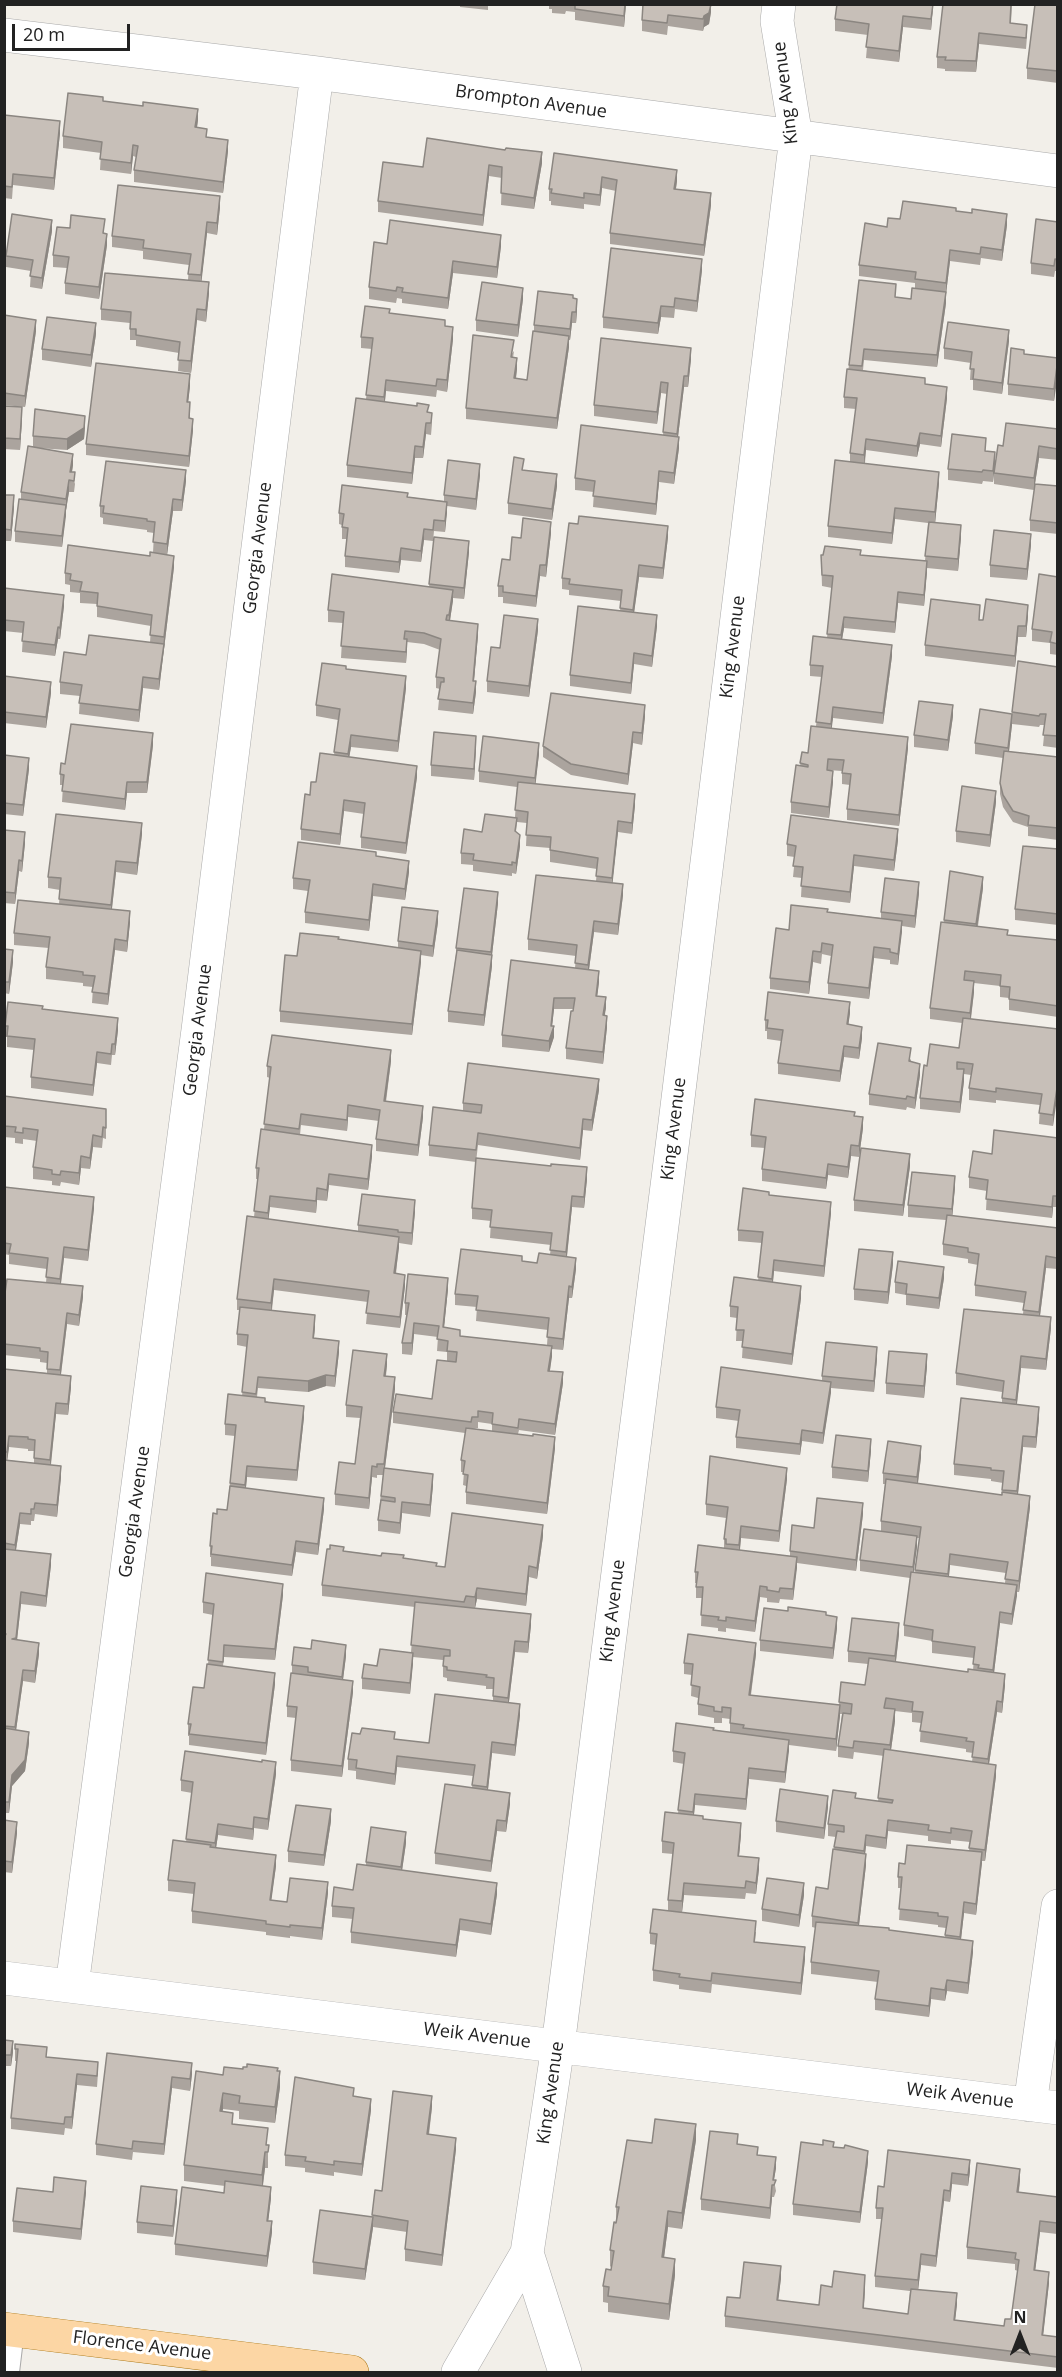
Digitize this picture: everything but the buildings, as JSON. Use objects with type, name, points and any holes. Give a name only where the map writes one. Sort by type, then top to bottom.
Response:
[{"type":"main road","name":"Florence Avenue","points":[[9,2329],[352,2373]]},
{"type":"street","name":"King Avenue","points":[[458,2373],[527,2253],[558,2046],[796,137],[777,21],[778,4]]},
{"type":"street","name":"Brompton Avenue","points":[[4,35],[317,73],[1058,171]]},
{"type":"street","name":"Georgia Avenue","points":[[72,1986],[200,1019],[317,73]]},
{"type":"street","points":[[1044,2107],[1058,1906]]},
{"type":"street","name":"Weik Avenue","points":[[4,1978],[1044,2107]]},
{"type":"street","name":"King Avenue","points":[[527,2253],[565,2373]]},
{"type":"lane","points":[[8,2373],[9,2329]]}]
